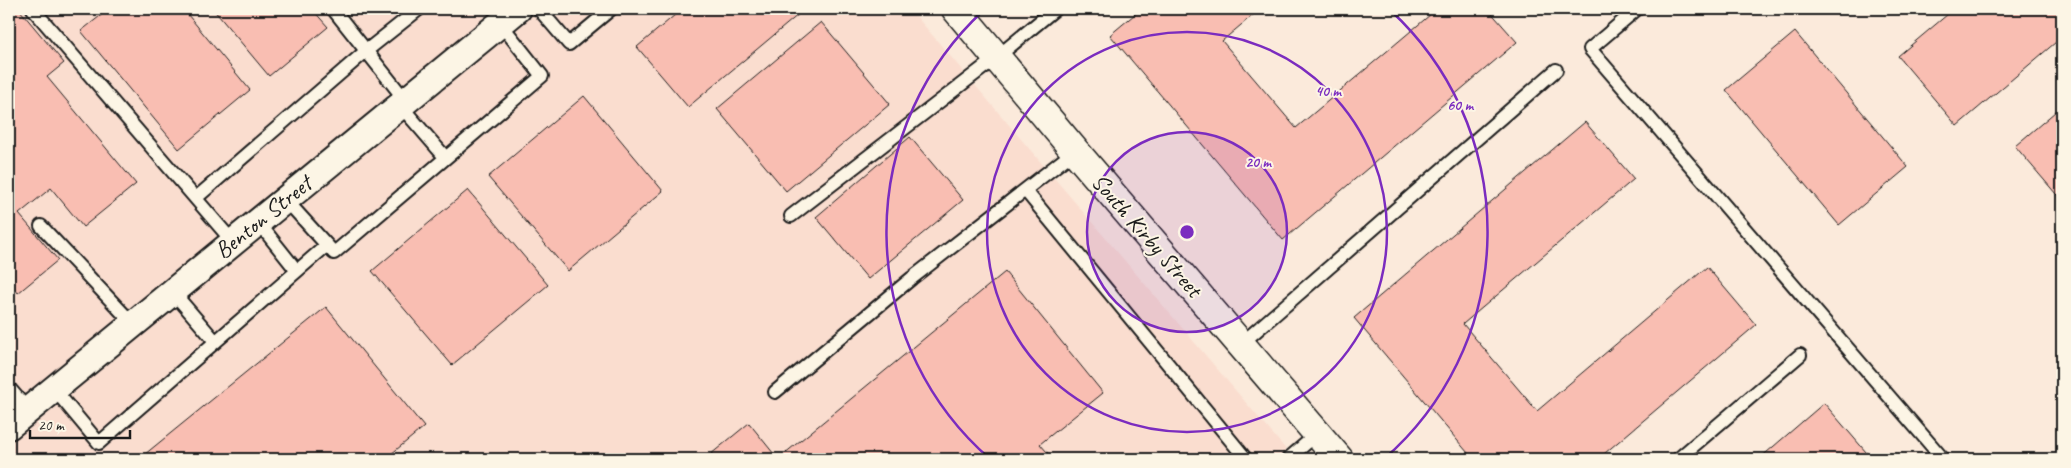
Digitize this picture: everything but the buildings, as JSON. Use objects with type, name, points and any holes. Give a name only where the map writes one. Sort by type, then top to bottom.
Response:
[{"type":"street","name":"South Kirby Street","points":[[956,9],[1074,151],[1339,459]]},
{"type":"street","name":"Benton Street","points":[[18,418],[403,103],[503,15]]},
{"type":"lane","points":[[33,9],[234,242]]},
{"type":"lane","points":[[333,9],[445,157]]},
{"type":"lane","points":[[196,198],[366,51],[419,9]]},
{"type":"lane","points":[[539,9],[569,44],[611,9]]},
{"type":"lane","points":[[791,216],[997,57],[1055,9]]},
{"type":"lane","points":[[1637,9],[1590,49],[1943,459]]},
{"type":"lane","points":[[285,199],[334,253],[542,76],[503,15]]},
{"type":"lane","points":[[1241,344],[1556,70]]},
{"type":"lane","points":[[775,392],[912,278],[1074,151]]},
{"type":"lane","points":[[1025,190],[1246,459]]},
{"type":"lane","points":[[258,222],[297,270]]},
{"type":"lane","points":[[41,226],[133,324]]},
{"type":"lane","points":[[54,389],[99,443],[327,245]]},
{"type":"lane","points":[[172,292],[215,341]]},
{"type":"lane","points":[[1678,459],[1800,355]]},
{"type":"lane","points":[[9,388],[18,418]]},
{"type":"lane","points":[[1288,459],[1318,434]]},
{"type":"shaded area","points":[[9,9],[910,9],[1294,459],[9,459]]}]
